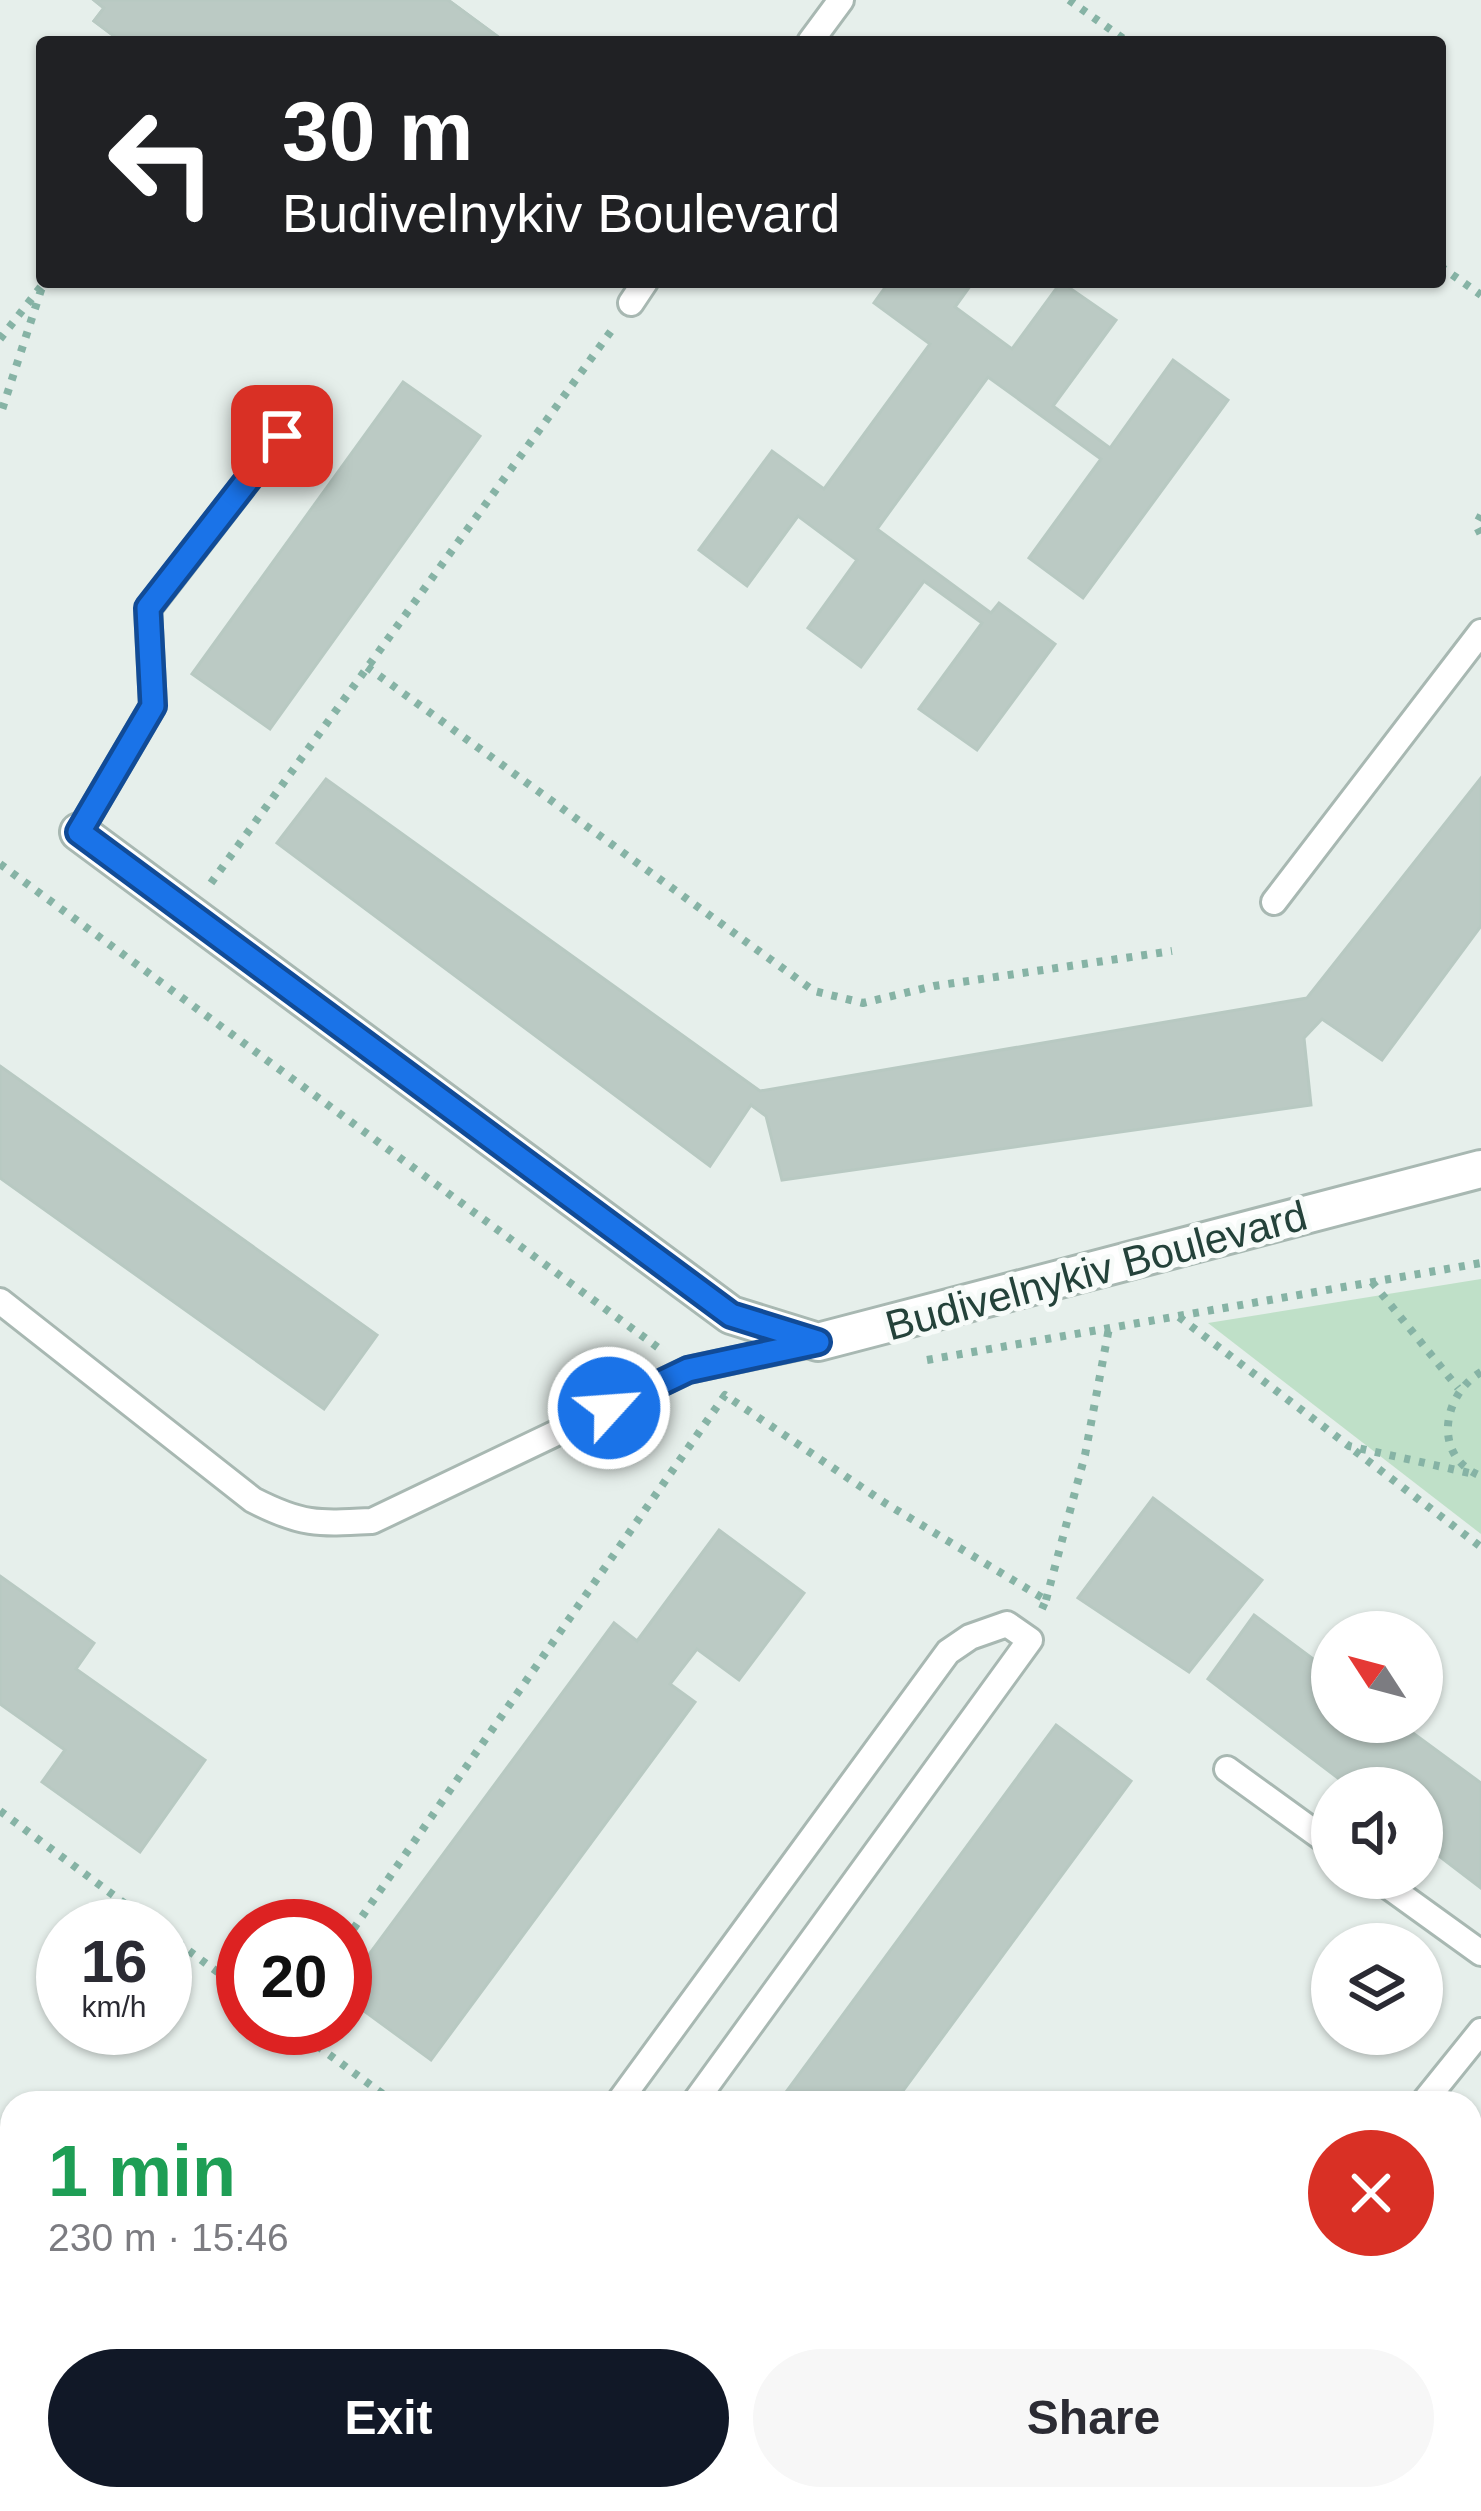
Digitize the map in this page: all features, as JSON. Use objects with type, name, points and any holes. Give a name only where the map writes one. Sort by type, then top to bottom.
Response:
[{"type":"street","points":[[79,832],[731,1315],[818,1342]]},
{"type":"street","name":"Budivelnykiv Boulevard","points":[[818,1342],[1481,1169]]},
{"type":"lane","points":[[814,36],[841,0]]},
{"type":"lane","points":[[79,832],[153,706],[148,608],[308,401]]},
{"type":"lane","points":[[1274,902],[1481,632]]},
{"type":"lane","points":[[0,1301],[253,1500],[294,1521],[309,1522],[372,1521],[688,1370],[818,1342]]},
{"type":"lane","points":[[627,2091],[948,1652],[970,1637],[1007,1624],[1030,1640],[703,2091]]},
{"type":"lane","points":[[1227,1768],[1311,1830]]},
{"type":"lane","points":[[1406,1899],[1481,1953]]},
{"type":"lane","points":[[1433,2091],[1481,2031]]},
{"type":"path","points":[[1069,0],[1119,36]]},
{"type":"path","points":[[1446,270],[1481,295]]},
{"type":"path","points":[[0,339],[40,288]]},
{"type":"path","points":[[0,416],[42,288]]},
{"type":"path","points":[[188,913],[638,292]]},
{"type":"path","points":[[1481,514],[1476,525],[1481,535]]},
{"type":"path","points":[[368,667],[814,991],[862,1004],[934,986],[1172,950]]},
{"type":"path","points":[[0,864],[688,1370],[885,1503],[1046,1600]]},
{"type":"path","points":[[906,1364],[1481,1263]]},
{"type":"path","points":[[1372,1282],[1458,1388]]},
{"type":"path","points":[[1178,1316],[1481,1546]]},
{"type":"path","points":[[1030,1640],[1046,1600],[1085,1455],[1109,1328]]},
{"type":"path","points":[[1478,1475],[1455,1457],[1445,1435],[1458,1388],[1481,1372]]},
{"type":"path","points":[[372,1902],[725,1395],[748,1391]]},
{"type":"path","points":[[1349,1446],[1478,1475]]},
{"type":"path","points":[[0,1811],[119,1899]]},
{"type":"path","points":[[330,2055],[379,2091]]},
{"type":"green space","points":[[1481,1279],[1481,1534],[1208,1323]]},
{"type":"building","points":[[94,0],[239,0],[288,35],[313,0],[448,0],[497,36],[114,36],[94,21],[104,8]]},
{"type":"building","points":[[94,0],[448,0],[497,36],[114,36],[94,21],[104,8]]},
{"type":"building","points":[[885,288],[969,288],[955,307],[1012,349],[1057,288],[1070,288],[1116,320],[1053,406],[1110,448],[1173,360],[1228,400],[1083,598],[1029,558],[1101,459],[988,377],[877,529],[991,613],[999,603],[1055,644],[977,750],[919,709],[982,623],[924,581],[861,667],[808,628],[857,560],[798,516],[747,586],[699,550],[772,451],[824,489],[930,344],[874,303]]},
{"type":"building","points":[[403,382],[480,436],[270,729],[192,674]]},
{"type":"building","points":[[1481,778],[1481,926],[1382,1060],[1322,1019],[1304,1038],[1311,1105],[782,1180],[766,1116],[751,1105],[710,1166],[277,843],[326,779],[760,1091],[1307,998]]},
{"type":"building","points":[[0,1066],[377,1335],[324,1409],[0,1178]]},
{"type":"building","points":[[1153,1498],[1262,1580],[1189,1672],[1078,1598]]},
{"type":"building","points":[[719,1530],[804,1593],[739,1680],[697,1649],[670,1684],[695,1702],[431,2060],[372,2017],[372,1950],[614,1623],[637,1641]]},
{"type":"building","points":[[0,1576],[94,1643],[76,1669],[205,1760],[140,1852],[42,1782],[65,1750],[0,1704]]},
{"type":"building","points":[[1254,1615],[1311,1657],[1311,1743],[1427,1743],[1481,1783],[1481,1888],[1443,1859],[1443,1767],[1323,1767],[1208,1679]]},
{"type":"building","points":[[1056,1725],[1131,1781],[903,2091],[787,2091]]},
{"type":"route","points":[[282,436],[148,608],[153,706],[79,832],[731,1315],[818,1342],[688,1370],[609,1408]]}]
